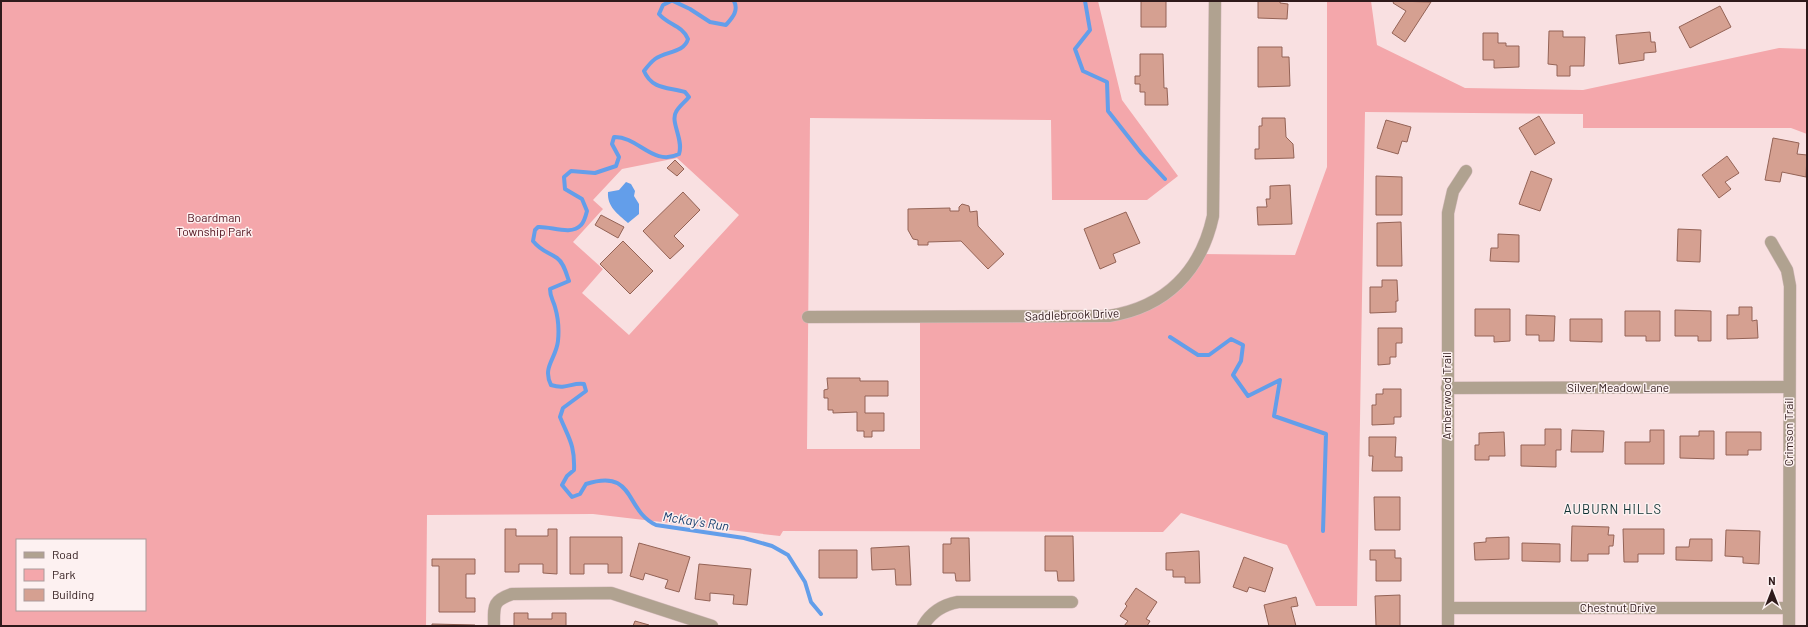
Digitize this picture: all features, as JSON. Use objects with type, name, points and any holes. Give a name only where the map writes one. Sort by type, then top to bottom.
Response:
[{"type":"street","name":"Saddlebrook Drive","points":[[808,317],[1096,317],[1123,314],[1150,304],[1162,296],[1185,276],[1200,254],[1210,230],[1213,216],[1215,1]]},
{"type":"street","name":"Amberwood Trail","points":[[1448,626],[1448,213],[1454,191],[1466,171]]},
{"type":"street","name":"Crimson Trail","points":[[1771,242],[1787,270],[1790,286],[1789,626]]},
{"type":"street","name":"Silver Meadow Lane","points":[[1447,388],[1789,387]]},
{"type":"street","points":[[494,626],[494,608],[500,598],[512,594],[611,593],[712,626]]},
{"type":"street","points":[[924,626],[928,618],[937,610],[948,604],[958,602],[1072,602]]},
{"type":"street","name":"Chestnut Drive","points":[[1448,608],[1789,608]]},
{"type":"green space","name":"Boardman Township Park","points":[[1,1],[1098,1],[1122,100],[1178,176],[1147,200],[1052,200],[1051,120],[810,118],[807,449],[920,449],[920,317],[1095,317],[1150,304],[1200,254],[1295,255],[1327,167],[1327,1],[1371,1],[1377,45],[1465,88],[1583,90],[1779,48],[1807,49],[1807,134],[1791,128],[1583,128],[1583,114],[1365,112],[1357,606],[1316,606],[1287,545],[1181,513],[1163,532],[783,531],[780,536],[593,514],[427,515],[426,626],[1,626]],"holes":[[[677,158],[739,215],[629,335],[582,293],[603,269],[573,242],[603,209],[593,200],[622,169]]]},
{"type":"water","points":[[626,182],[631,184],[635,191],[634,196],[639,204],[639,214],[628,223],[614,210],[608,197],[608,192],[619,190]]},
{"type":"building","points":[[1141,1],[1166,1],[1166,27],[1141,27]]},
{"type":"building","points":[[1258,1],[1280,1],[1280,3],[1288,4],[1287,19],[1258,18]]},
{"type":"building","points":[[1394,1],[1431,2],[1405,42],[1392,33],[1406,11],[1393,3]]},
{"type":"building","points":[[1720,6],[1731,27],[1690,48],[1679,27]]},
{"type":"building","points":[[1549,31],[1563,31],[1563,37],[1585,37],[1584,66],[1570,66],[1570,76],[1557,76],[1557,65],[1548,64]]},
{"type":"building","points":[[1650,32],[1651,42],[1655,42],[1656,52],[1644,53],[1644,60],[1619,64],[1616,35]]},
{"type":"building","points":[[1483,33],[1498,33],[1498,43],[1506,43],[1506,46],[1519,46],[1519,67],[1494,68],[1494,60],[1483,60]]},
{"type":"building","points":[[1258,47],[1282,47],[1282,57],[1289,57],[1290,86],[1258,87]]},
{"type":"building","points":[[1140,54],[1163,54],[1164,88],[1167,88],[1168,105],[1145,105],[1145,92],[1140,92],[1140,84],[1135,84],[1135,76],[1140,76]]},
{"type":"building","points":[[1539,116],[1555,143],[1535,155],[1519,128]]},
{"type":"building","points":[[1262,118],[1285,118],[1286,137],[1293,144],[1294,158],[1255,159],[1255,149],[1259,149],[1259,126],[1262,126]]},
{"type":"building","points":[[1386,120],[1411,127],[1407,142],[1402,141],[1398,154],[1377,148]]},
{"type":"building","points":[[1773,138],[1799,143],[1797,154],[1807,155],[1806,177],[1782,172],[1780,182],[1765,180]]},
{"type":"building","points":[[1727,156],[1739,173],[1725,182],[1731,189],[1719,198],[1702,175]]},
{"type":"building","points":[[675,160],[684,169],[677,176],[667,168]]},
{"type":"building","points":[[1531,171],[1552,179],[1540,211],[1519,204]]},
{"type":"building","points":[[1376,176],[1402,177],[1402,215],[1376,215]]},
{"type":"building","points":[[1290,185],[1292,224],[1258,225],[1257,207],[1267,207],[1266,199],[1270,199],[1270,186]]},
{"type":"building","points":[[683,192],[700,210],[674,236],[684,246],[670,259],[643,231]]},
{"type":"building","points":[[962,204],[969,206],[970,212],[977,211],[978,226],[1004,254],[988,269],[961,241],[928,242],[928,245],[918,245],[918,240],[913,239],[908,230],[908,209],[950,208],[950,211],[959,211],[959,207]]},
{"type":"building","points":[[1126,212],[1140,243],[1113,254],[1116,262],[1100,269],[1084,229]]},
{"type":"building","points":[[601,215],[624,227],[618,238],[595,225]]},
{"type":"building","points":[[1401,222],[1402,266],[1377,266],[1377,223]]},
{"type":"building","points":[[1678,229],[1701,230],[1700,262],[1677,261]]},
{"type":"building","points":[[1498,234],[1519,235],[1519,262],[1490,261],[1491,248],[1498,248]]},
{"type":"building","points":[[623,241],[653,271],[630,294],[600,264]]},
{"type":"building","points":[[1382,280],[1397,280],[1398,301],[1396,301],[1396,312],[1370,313],[1370,287],[1382,287]]},
{"type":"building","points":[[1739,307],[1752,307],[1752,321],[1757,320],[1758,338],[1727,339],[1727,315],[1739,315]]},
{"type":"building","points":[[1475,309],[1510,309],[1510,341],[1494,342],[1494,336],[1475,336]]},
{"type":"building","points":[[1675,310],[1711,311],[1711,341],[1698,341],[1698,336],[1675,336]]},
{"type":"building","points":[[1625,311],[1660,311],[1660,341],[1646,341],[1646,336],[1625,336]]},
{"type":"building","points":[[1526,315],[1555,316],[1554,341],[1539,341],[1539,335],[1526,335]]},
{"type":"building","points":[[1570,319],[1602,319],[1602,342],[1570,341]]},
{"type":"building","points":[[1378,328],[1402,328],[1402,343],[1396,343],[1396,357],[1390,357],[1390,364],[1378,365]]},
{"type":"building","points":[[827,378],[860,378],[860,381],[888,381],[888,396],[865,396],[865,413],[884,413],[884,431],[872,431],[872,437],[864,437],[864,431],[857,431],[857,412],[833,413],[833,410],[828,410],[828,398],[824,398],[824,390],[828,389]]},
{"type":"building","points":[[1383,389],[1401,389],[1401,417],[1394,417],[1394,424],[1372,425],[1372,405],[1376,405],[1376,394],[1383,394]]},
{"type":"building","points":[[1545,429],[1561,429],[1561,450],[1556,450],[1556,467],[1521,466],[1521,445],[1545,445]]},
{"type":"building","points":[[1572,430],[1604,431],[1603,452],[1571,452]]},
{"type":"building","points":[[1650,430],[1664,430],[1664,464],[1625,464],[1625,442],[1650,442]]},
{"type":"building","points":[[1699,431],[1714,431],[1714,459],[1680,458],[1680,436],[1699,436]]},
{"type":"building","points":[[1504,432],[1505,456],[1489,456],[1489,460],[1475,460],[1475,445],[1479,445],[1479,433]]},
{"type":"building","points":[[1726,432],[1761,432],[1761,450],[1748,450],[1748,455],[1726,455]]},
{"type":"building","points":[[1369,437],[1396,437],[1395,457],[1402,457],[1402,471],[1372,471],[1373,456],[1369,456]]},
{"type":"building","points":[[1374,497],[1400,497],[1400,530],[1375,530]]},
{"type":"building","points":[[1572,526],[1609,527],[1608,535],[1614,535],[1613,546],[1609,546],[1609,554],[1588,554],[1588,561],[1571,561]]},
{"type":"building","points":[[505,529],[516,529],[516,536],[548,536],[548,529],[557,529],[557,574],[543,573],[543,564],[519,564],[519,572],[505,572]]},
{"type":"building","points":[[1623,529],[1664,529],[1664,554],[1638,554],[1638,562],[1624,562]]},
{"type":"building","points":[[1726,530],[1760,531],[1759,564],[1743,563],[1743,557],[1725,556]]},
{"type":"building","points":[[1045,536],[1073,536],[1074,581],[1058,581],[1057,571],[1045,571]]},
{"type":"building","points":[[570,537],[622,537],[622,573],[608,573],[608,564],[584,564],[584,574],[570,574]]},
{"type":"building","points":[[1509,537],[1509,559],[1475,560],[1474,543],[1486,542],[1486,538]]},
{"type":"building","points":[[951,538],[969,538],[970,581],[956,581],[955,573],[943,573],[943,544],[951,544]]},
{"type":"building","points":[[1690,539],[1712,539],[1712,561],[1676,560],[1676,547],[1689,547]]},
{"type":"building","points":[[639,543],[690,557],[679,592],[665,588],[668,580],[645,573],[643,580],[630,576]]},
{"type":"building","points":[[1522,543],[1560,544],[1560,562],[1522,561]]},
{"type":"building","points":[[909,546],[911,585],[896,585],[895,569],[872,570],[871,548]]},
{"type":"building","points":[[819,550],[857,550],[857,578],[819,578]]},
{"type":"building","points":[[1370,550],[1395,550],[1395,558],[1401,558],[1401,581],[1376,581],[1376,560],[1370,560]]},
{"type":"building","points":[[1199,551],[1200,583],[1185,583],[1185,577],[1173,577],[1173,570],[1166,570],[1166,553]]},
{"type":"building","points":[[1244,557],[1273,568],[1265,592],[1249,587],[1247,592],[1233,587]]},
{"type":"building","points":[[432,559],[475,559],[475,574],[466,574],[466,598],[475,598],[475,612],[439,612],[439,566],[432,566]]},
{"type":"building","points":[[699,564],[751,569],[747,605],[733,604],[734,595],[710,593],[710,601],[695,599]]},
{"type":"building","points":[[1136,588],[1157,602],[1146,619],[1150,621],[1147,626],[1124,626],[1128,621],[1120,616],[1127,606],[1125,604]]},
{"type":"building","points":[[1400,595],[1400,626],[1376,626],[1375,596]]},
{"type":"building","points":[[1296,597],[1298,606],[1291,607],[1296,626],[1269,626],[1264,605]]},
{"type":"building","points":[[514,613],[528,613],[528,619],[552,619],[552,613],[566,613],[566,626],[514,626]]},
{"type":"building","points":[[635,621],[649,625],[649,626],[633,626]]},
{"type":"building","points":[[432,624],[475,625],[475,626],[432,626]]},
{"type":"waterway","name":"McKay's Run","points":[[671,1],[663,5],[659,14],[666,21],[679,28],[688,39],[683,47],[659,56],[644,71],[647,77],[656,85],[685,92],[689,97],[676,112],[675,116],[680,143],[679,154],[670,157],[661,157],[631,141],[614,137],[612,144],[619,157],[616,166],[595,173],[571,171],[564,177],[565,189],[582,199],[587,211],[581,225],[572,230],[543,227],[538,227],[535,230],[533,241],[536,245],[559,260],[569,281],[550,289],[557,315],[558,341],[549,368],[549,379],[551,385],[561,387],[584,384],[586,391],[563,408],[560,417],[571,442],[574,454],[574,470],[567,476],[562,485],[572,497],[580,494],[586,484],[602,481],[614,482],[622,486],[639,510],[646,518],[656,525],[744,538],[772,546],[788,555],[805,582],[811,602],[821,614]]},
{"type":"waterway","name":"McKay's Run","points":[[673,1],[690,9],[710,22],[726,25],[735,11],[736,8],[734,1]]},
{"type":"waterway","points":[[1085,1],[1090,30],[1075,49],[1083,71],[1107,82],[1108,111],[1141,153],[1165,179]]},
{"type":"waterway","points":[[1170,337],[1198,355],[1209,355],[1231,339],[1243,345],[1241,361],[1233,375],[1248,396],[1280,380],[1274,416],[1326,434],[1323,531]]},
{"type":"district","name":"AUBURN HILLS","points":[[1613,509]]}]
